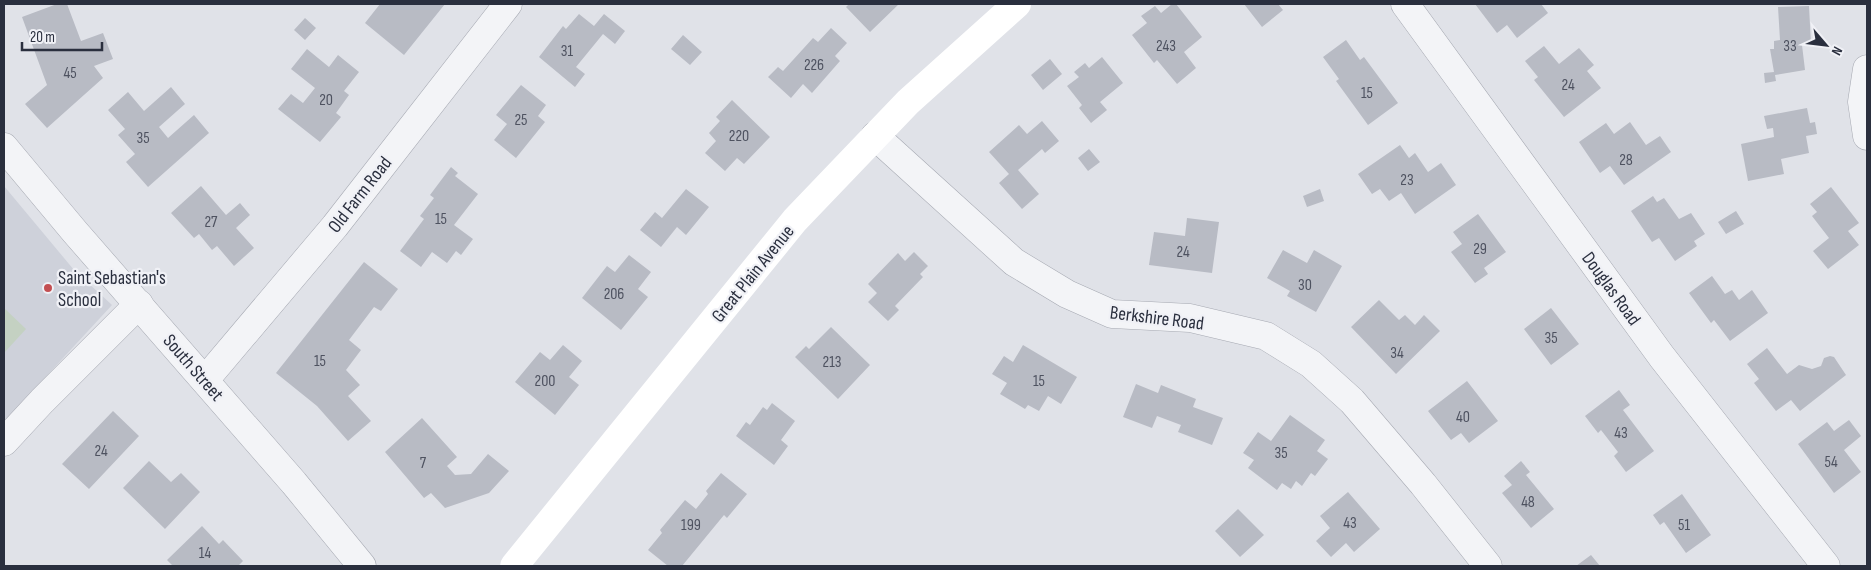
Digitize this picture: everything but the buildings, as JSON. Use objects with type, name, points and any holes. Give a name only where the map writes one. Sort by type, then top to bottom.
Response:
[{"type":"main road","name":"Great Plain Avenue","points":[[519,565],[795,220],[908,102],[1016,4]]},
{"type":"street","name":"Old Farm Road","points":[[205,380],[335,226],[508,4]]},
{"type":"street","name":"Douglas Road","points":[[1405,4],[1662,357],[1826,566]]},
{"type":"street","points":[[1867,70],[1862,102],[1867,136]]},
{"type":"street","name":"Berkshire Road","points":[[875,136],[1014,262],[1067,294],[1112,314],[1190,318],[1266,336],[1311,364],[1352,401],[1423,484],[1488,566]]},
{"type":"street","name":"South Street","points":[[4,147],[49,202],[205,380],[362,566]]},
{"type":"street","points":[[4,442],[42,401],[139,304]]},
{"type":"shaded area","name":"Saint Sebastian's School","points":[[4,186],[74,270],[112,305],[4,422]]},
{"type":"green space","points":[[4,308],[26,329],[4,353]]},
{"type":"place","name":"Saint Sebastian's School","points":[[48,288]]}]
